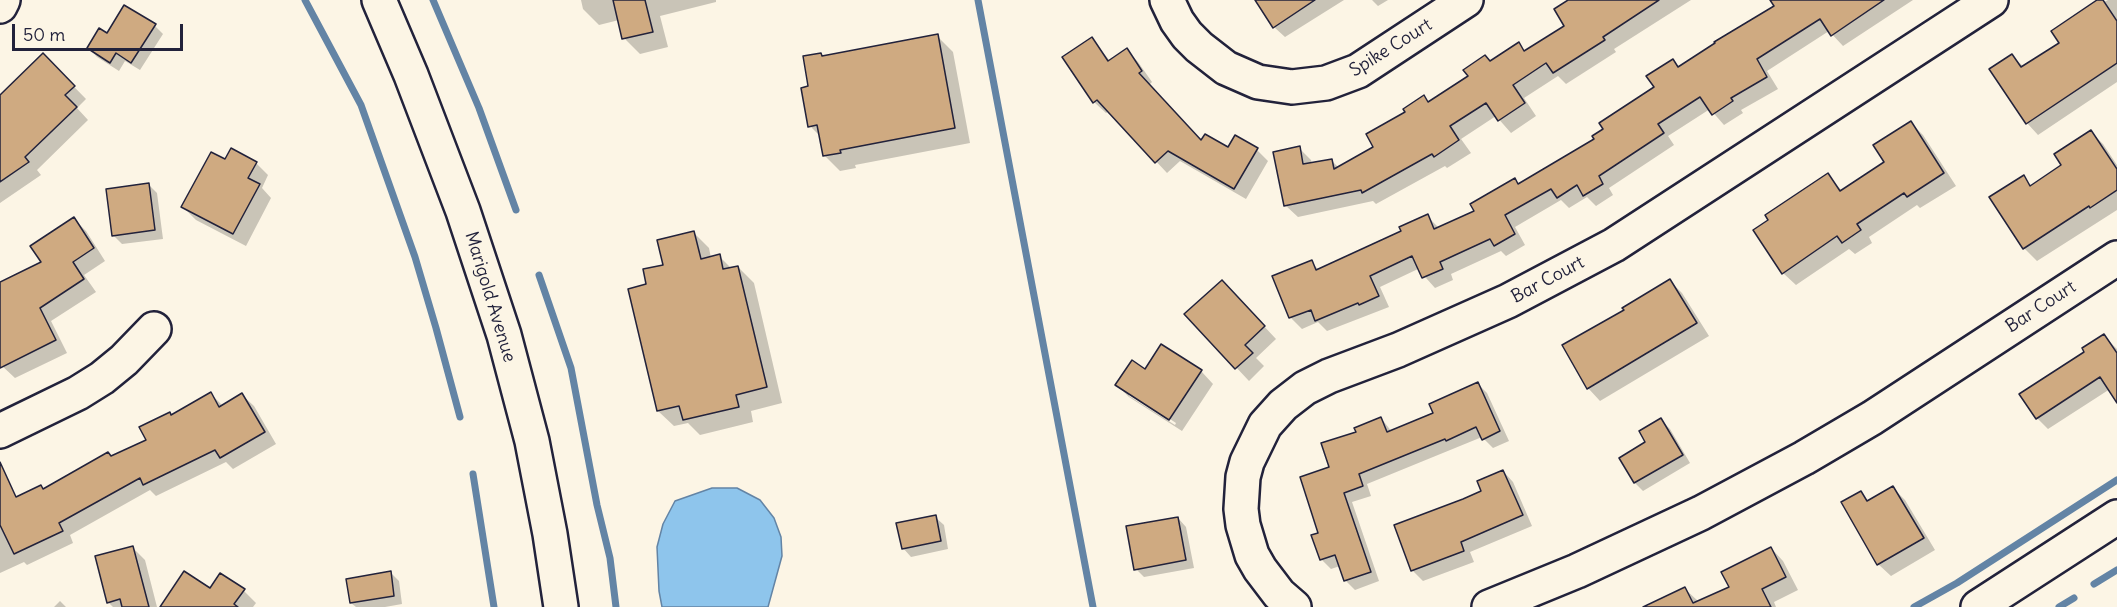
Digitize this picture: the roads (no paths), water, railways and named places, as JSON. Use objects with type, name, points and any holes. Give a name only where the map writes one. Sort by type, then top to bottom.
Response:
[{"type":"street","points":[[0,6],[3,0]]},
{"type":"street","name":"Marigold Avenue","points":[[379,0],[411,75],[463,211],[504,335],[532,441],[561,607]]},
{"type":"street","name":"Spike Court","points":[[1167,0],[1187,35],[1226,68],[1258,82],[1292,87],[1326,83],[1358,71],[1466,0]]},
{"type":"street","name":"Bar Court","points":[[1294,607],[1279,594],[1252,555],[1241,509],[1246,462],[1265,425],[1283,405],[1305,388],[1329,376],[1398,350],[1508,301],[1614,245],[1991,0]]},
{"type":"street","name":"Bar Court","points":[[1489,607],[1577,571],[1701,513],[1804,458],[1872,418],[2117,258]]},
{"type":"street","points":[[0,431],[78,393],[102,378],[124,360],[154,329]]},
{"type":"street","points":[[1978,607],[2117,517]]},
{"type":"water","points":[[712,488],[737,488],[760,500],[774,518],[781,537],[782,556],[768,607],[662,607],[657,547],[663,524],[675,501]]},
{"type":"waterway","points":[[305,0],[361,105],[415,257],[460,417]]},
{"type":"waterway","points":[[433,0],[479,108],[516,210]]},
{"type":"waterway","points":[[978,0],[1093,607]]},
{"type":"waterway","points":[[539,275],[571,368],[597,505],[610,558],[616,607]]},
{"type":"waterway","points":[[473,474],[494,607]]},
{"type":"waterway","points":[[1914,607],[1957,583],[2117,480]]},
{"type":"waterway","points":[[2094,584],[2117,570]]},
{"type":"waterway","points":[[2059,607],[2074,598]]}]
